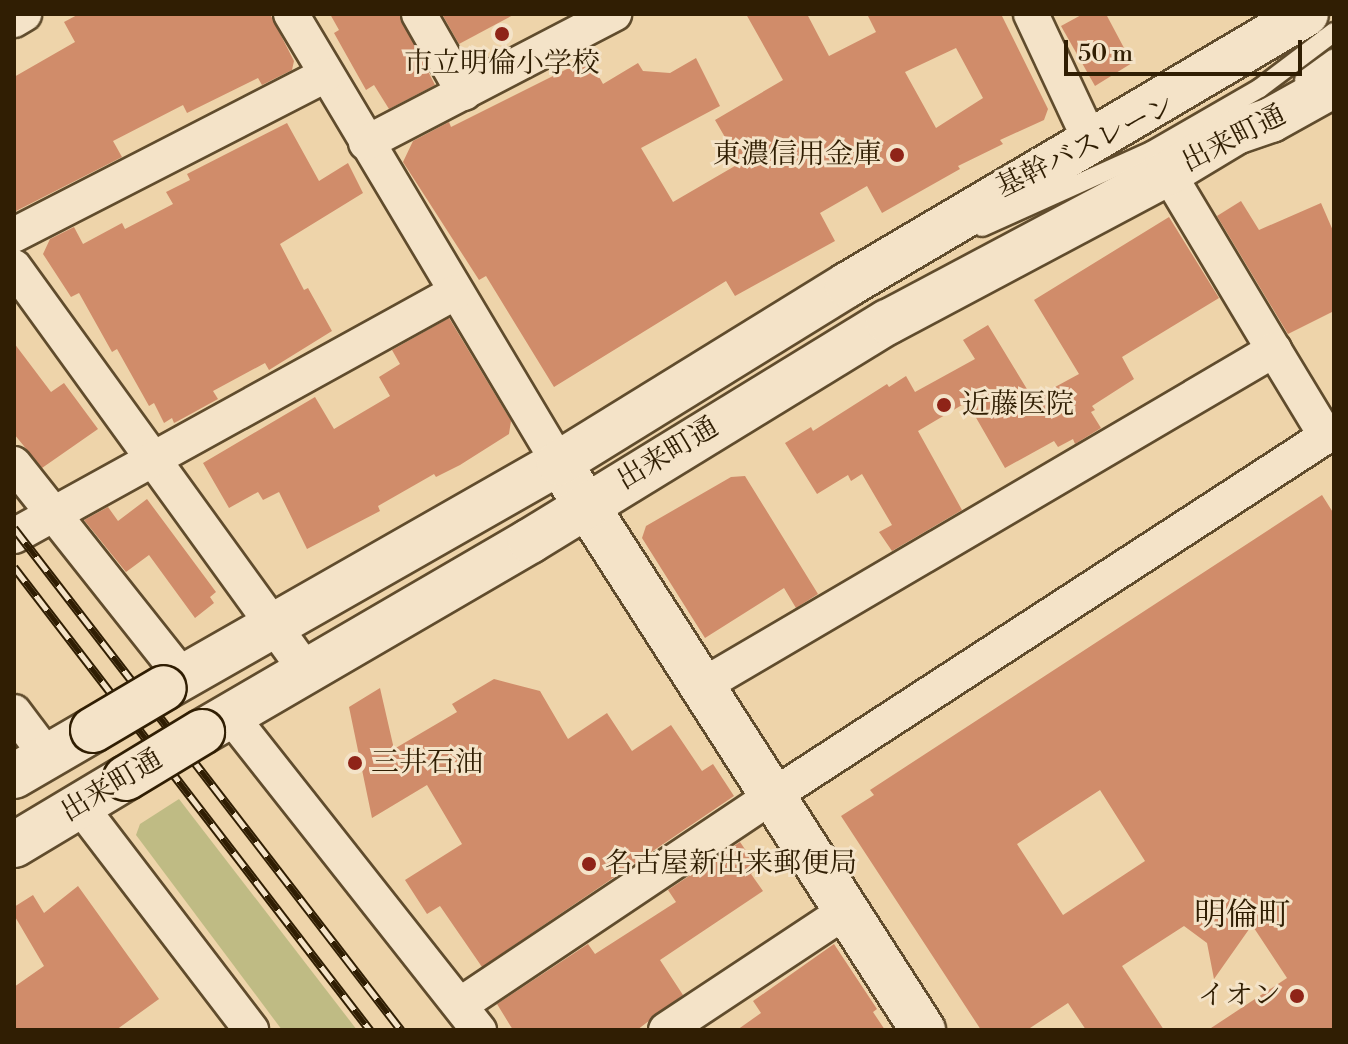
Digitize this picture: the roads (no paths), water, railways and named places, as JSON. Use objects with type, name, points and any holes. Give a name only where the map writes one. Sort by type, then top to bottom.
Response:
[{"type":"main road","name":"出来町通","points":[[30,766],[559,463],[847,285],[1090,140],[1327,32]]},
{"type":"main road","name":"出来町通","points":[[14,845],[305,669],[530,541],[888,322],[1168,173],[1236,132],[1271,120],[1334,85]]},
{"type":"main road","points":[[559,463],[923,1030]]},
{"type":"street","points":[[14,20],[24,14]]},
{"type":"street","points":[[291,14],[559,463]]},
{"type":"street","points":[[419,14],[464,93]]},
{"type":"street","points":[[366,143],[614,14]]},
{"type":"street","points":[[1031,14],[1090,140]]},
{"type":"street","points":[[14,235],[325,75]]},
{"type":"street","points":[[216,724],[470,1018],[771,797],[1330,433],[1274,350],[1168,173]]},
{"type":"street","points":[[14,267],[305,669]]},
{"type":"street","points":[[14,536],[456,292]]},
{"type":"street","points":[[700,687],[1274,350]]},
{"type":"street","points":[[14,464],[174,682]]},
{"type":"street","points":[[14,712],[30,766]]},
{"type":"street","points":[[80,806],[249,1029]]},
{"type":"street","points":[[666,1030],[846,911]]},
{"type":"lane","points":[[1236,132],[1327,32]]},
{"type":"lane","name":"基幹バスレーン","points":[[847,285],[1138,158],[1256,91],[1327,32]]},
{"type":"railway","points":[[14,528],[401,1030]]},
{"type":"railway","points":[[14,567],[370,1030]]},
{"type":"place","name":"市立明倫小学校","points":[[502,34]]},
{"type":"place","name":"東濃信用金庫","points":[[897,155]]},
{"type":"place","name":"近藤医院","points":[[944,405]]},
{"type":"place","name":"三井石油","points":[[355,763]]},
{"type":"place","name":"名古屋新出来郵便局","points":[[589,864]]},
{"type":"place","name":"イオン","points":[[1297,996]]},
{"type":"district","name":"明倫町","points":[[1242,915]]}]
